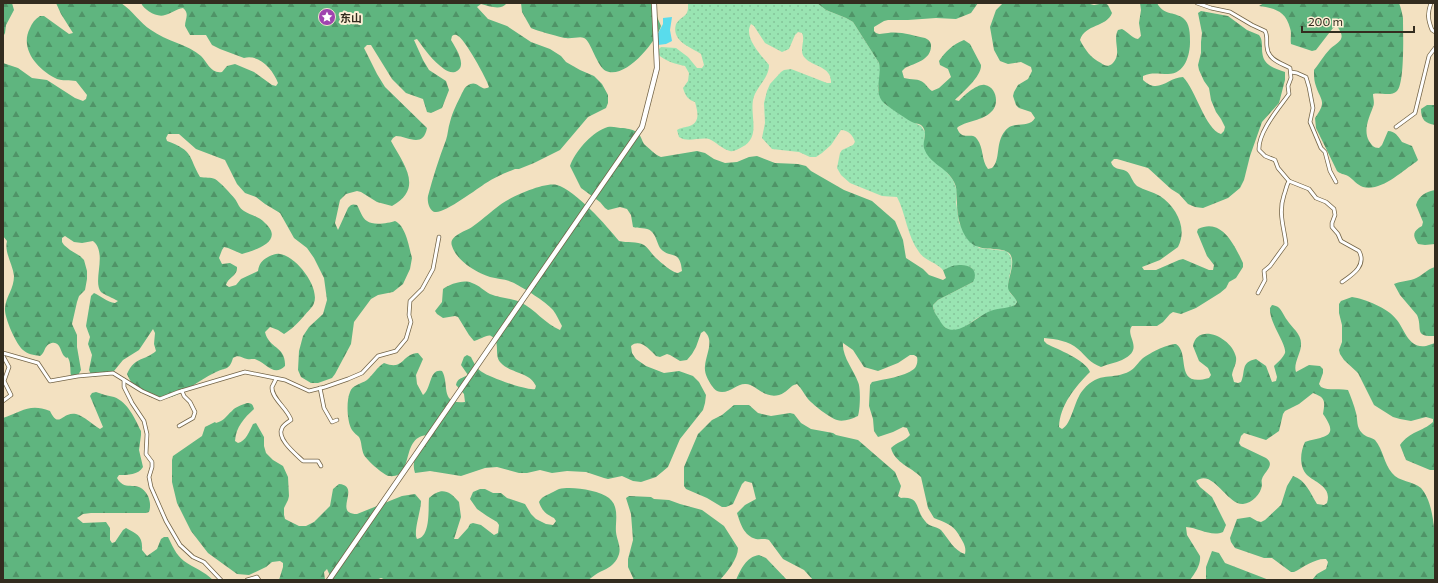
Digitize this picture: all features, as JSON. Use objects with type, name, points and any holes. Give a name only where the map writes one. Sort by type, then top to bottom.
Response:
[{"type":"street","points":[[329,580],[642,127],[657,68],[654,3]]},
{"type":"street","points":[[1197,3],[1210,8],[1230,12],[1265,31],[1267,34],[1266,49],[1269,56],[1290,68],[1291,78],[1288,86],[1289,94],[1268,125],[1259,144],[1259,150],[1264,156],[1275,160],[1278,168],[1289,181],[1309,189],[1316,198],[1326,202],[1334,209],[1335,215],[1332,227],[1342,241],[1354,250],[1359,251],[1361,262],[1360,266],[1353,274],[1342,282]]},
{"type":"street","points":[[1431,3],[1428,11],[1428,17],[1432,30],[1435,32]]},
{"type":"street","points":[[1396,127],[1414,113],[1428,56],[1435,48]]},
{"type":"street","points":[[1291,72],[1306,77],[1313,108],[1310,122],[1320,148],[1325,152],[1330,171],[1336,182]]},
{"type":"street","points":[[1258,293],[1265,280],[1264,271],[1270,266],[1286,244],[1281,203],[1285,193],[1285,187],[1289,181]]},
{"type":"street","points":[[3,353],[38,363],[50,381],[78,376],[113,373],[142,391],[160,399],[245,372],[286,380],[309,391],[362,373],[378,356],[396,351],[406,339],[411,322],[409,315],[410,301],[422,289],[433,269],[439,237]]},
{"type":"street","points":[[3,356],[9,366],[4,381],[11,394],[3,401]]},
{"type":"street","points":[[276,378],[272,388],[273,394],[290,414],[291,420],[282,427],[281,432],[286,446],[303,461],[318,461],[321,466]]},
{"type":"street","points":[[124,380],[124,387],[144,421],[147,434],[146,454],[152,462],[149,477],[151,487],[166,521],[180,545],[193,557],[204,562],[221,580]]},
{"type":"street","points":[[320,388],[324,408],[332,422],[337,420]]},
{"type":"street","points":[[179,426],[193,418],[195,412],[182,391]]},
{"type":"street","points":[[247,580],[257,577],[259,580]]},
{"type":"green space","points":[[3,3],[12,3],[14,10],[6,25],[3,37]]},
{"type":"green space","points":[[56,3],[121,3],[151,30],[196,52],[215,71],[222,72],[227,66],[235,64],[254,72],[272,85],[276,86],[278,83],[273,73],[265,64],[255,58],[244,58],[220,49],[212,45],[206,35],[190,35],[185,26],[187,14],[183,8],[162,16],[148,11],[141,3],[507,3],[502,7],[491,7],[481,4],[477,7],[488,19],[507,26],[531,42],[550,49],[561,56],[566,62],[594,76],[602,84],[608,95],[608,103],[606,108],[588,117],[560,150],[534,163],[496,177],[453,205],[439,212],[435,212],[430,208],[428,196],[454,110],[466,87],[471,84],[476,84],[483,88],[489,87],[470,51],[461,38],[457,35],[452,36],[451,40],[458,52],[461,62],[461,66],[455,72],[448,71],[440,66],[429,55],[417,39],[414,40],[429,70],[446,81],[449,90],[442,108],[431,113],[427,112],[423,99],[406,93],[392,79],[371,45],[367,45],[364,48],[385,87],[427,128],[422,138],[418,140],[396,136],[391,141],[405,167],[408,176],[409,184],[407,192],[402,199],[392,206],[377,202],[361,192],[357,191],[346,194],[340,200],[335,223],[338,230],[348,208],[353,204],[357,205],[365,220],[370,223],[381,224],[395,221],[402,227],[412,258],[410,269],[403,284],[393,292],[378,295],[371,299],[354,322],[351,344],[335,374],[332,378],[318,383],[311,383],[301,377],[298,370],[299,351],[303,336],[309,327],[323,314],[327,300],[324,278],[314,258],[307,248],[294,238],[280,213],[256,197],[245,193],[237,184],[225,160],[196,149],[179,134],[168,134],[166,138],[167,141],[186,151],[200,177],[215,179],[233,197],[242,210],[260,219],[270,229],[272,235],[270,240],[266,244],[254,250],[242,254],[224,247],[219,258],[222,264],[230,263],[237,267],[236,272],[226,285],[229,287],[236,285],[241,279],[258,271],[260,264],[264,259],[278,254],[293,260],[299,266],[310,281],[315,296],[314,303],[311,308],[287,332],[284,334],[270,327],[265,332],[267,338],[280,351],[285,359],[285,366],[281,369],[274,370],[256,359],[245,359],[237,356],[233,358],[227,368],[219,370],[174,396],[158,399],[150,397],[139,390],[131,382],[127,374],[133,364],[156,351],[154,344],[155,333],[153,329],[139,350],[123,360],[114,371],[92,377],[89,370],[92,355],[88,344],[90,337],[86,326],[91,296],[94,293],[115,303],[118,301],[101,292],[98,281],[100,260],[99,252],[93,241],[82,243],[74,242],[65,236],[62,238],[64,245],[84,260],[87,271],[85,290],[79,296],[72,324],[77,335],[77,347],[81,370],[77,377],[74,378],[71,376],[68,358],[64,356],[58,344],[53,343],[47,345],[40,356],[23,350],[14,336],[6,318],[5,308],[13,285],[14,276],[6,245],[7,241],[3,236],[3,63],[18,68],[32,78],[47,80],[75,98],[83,101],[86,99],[87,95],[76,81],[57,79],[43,70],[32,58],[29,51],[27,36],[33,23],[40,16],[44,16],[69,34],[73,33]]},
{"type":"green space","points":[[521,3],[651,3],[661,26],[653,41],[639,58],[622,70],[614,72],[606,71],[600,65],[587,40],[584,38],[564,38],[531,28],[522,12]]},
{"type":"green space","points":[[688,3],[817,3],[826,10],[853,22],[879,63],[881,70],[878,90],[885,104],[921,126],[925,132],[924,144],[953,180],[957,191],[956,202],[959,223],[979,248],[1006,251],[1011,257],[1012,265],[1009,286],[1010,293],[1017,302],[1015,305],[979,317],[967,326],[958,330],[953,331],[945,327],[938,319],[933,305],[938,300],[973,282],[972,268],[961,265],[943,270],[921,255],[909,232],[897,197],[882,196],[850,183],[841,175],[837,168],[840,153],[842,150],[853,145],[855,142],[850,133],[841,130],[831,145],[816,157],[810,157],[799,152],[772,149],[762,138],[765,123],[764,103],[767,91],[770,84],[781,72],[791,69],[827,83],[831,83],[830,77],[825,70],[808,61],[803,55],[802,33],[798,32],[795,35],[789,49],[782,52],[765,43],[754,26],[751,24],[749,34],[751,40],[769,65],[765,79],[753,100],[752,106],[754,126],[748,143],[732,151],[724,149],[709,139],[686,140],[679,137],[677,130],[691,126],[697,118],[695,102],[687,97],[683,88],[688,81],[689,73],[685,66],[663,59],[658,54],[658,50],[661,47],[676,48],[688,57],[697,68],[702,68],[704,65],[701,54],[682,43],[676,35],[676,24],[688,11]]},
{"type":"green space","points":[[817,3],[978,3],[971,13],[956,19],[936,18],[888,20],[874,27],[874,31],[879,34],[902,33],[929,40],[931,46],[928,55],[902,71],[904,78],[922,81],[932,91],[939,88],[951,77],[948,69],[940,65],[939,61],[944,54],[953,46],[964,40],[970,44],[981,65],[980,69],[971,84],[955,100],[959,101],[975,88],[985,85],[989,86],[994,92],[996,103],[995,107],[989,114],[957,128],[964,136],[972,136],[977,139],[981,146],[984,162],[988,169],[995,165],[1000,141],[1005,131],[1012,126],[1029,123],[1035,118],[1031,112],[1019,108],[1016,105],[1013,96],[1018,85],[1028,79],[1032,71],[1031,67],[1021,62],[1008,64],[1000,61],[994,50],[990,27],[996,10],[1003,3],[1086,3],[1094,5],[1105,3],[1108,5],[1112,13],[1109,18],[1086,31],[1080,40],[1091,56],[1106,66],[1112,64],[1117,56],[1116,34],[1118,30],[1122,29],[1138,39],[1141,36],[1139,23],[1141,10],[1140,3],[1157,3],[1166,12],[1183,18],[1188,26],[1190,36],[1188,58],[1185,63],[1179,71],[1168,74],[1149,74],[1143,76],[1143,80],[1154,86],[1159,86],[1183,77],[1188,83],[1210,125],[1215,131],[1221,134],[1225,127],[1216,112],[1211,100],[1209,88],[1204,81],[1198,65],[1201,53],[1202,33],[1198,13],[1201,11],[1228,16],[1247,30],[1259,35],[1262,41],[1262,54],[1266,62],[1272,67],[1285,72],[1285,80],[1279,103],[1262,122],[1250,156],[1244,180],[1240,188],[1228,198],[1203,208],[1195,207],[1188,204],[1179,194],[1171,189],[1148,168],[1117,159],[1114,159],[1111,162],[1115,168],[1128,172],[1137,186],[1160,196],[1171,206],[1179,218],[1182,233],[1178,247],[1160,260],[1142,267],[1144,270],[1156,270],[1183,259],[1209,270],[1213,270],[1214,265],[1207,256],[1197,232],[1198,229],[1206,226],[1221,230],[1226,235],[1236,249],[1243,263],[1243,267],[1236,278],[1229,282],[1226,288],[1196,308],[1181,314],[1173,312],[1157,326],[1132,326],[1130,334],[1134,347],[1133,351],[1129,356],[1122,360],[1101,367],[1091,361],[1071,344],[1044,338],[1044,341],[1047,344],[1083,363],[1090,372],[1074,390],[1065,404],[1059,427],[1062,429],[1068,422],[1080,394],[1089,384],[1101,378],[1124,374],[1134,368],[1148,355],[1172,344],[1176,344],[1180,349],[1187,374],[1191,378],[1198,380],[1209,378],[1211,375],[1208,368],[1199,361],[1193,346],[1196,339],[1201,335],[1214,335],[1222,338],[1233,350],[1236,357],[1232,375],[1234,382],[1241,382],[1244,368],[1248,362],[1256,359],[1266,366],[1272,382],[1276,381],[1277,377],[1274,366],[1282,358],[1285,353],[1285,349],[1270,314],[1270,308],[1272,305],[1276,306],[1281,310],[1296,331],[1301,341],[1301,348],[1295,369],[1296,372],[1309,365],[1320,366],[1323,369],[1319,384],[1321,387],[1327,389],[1348,390],[1357,416],[1360,431],[1375,440],[1389,469],[1395,476],[1418,486],[1426,496],[1433,519],[1435,580],[1312,580],[1317,574],[1326,569],[1328,562],[1326,559],[1314,561],[1294,572],[1291,572],[1272,558],[1264,558],[1235,548],[1231,542],[1230,538],[1237,519],[1250,517],[1261,522],[1265,520],[1281,505],[1287,486],[1293,476],[1301,481],[1310,491],[1317,504],[1324,505],[1327,503],[1328,498],[1325,489],[1304,472],[1301,459],[1305,442],[1323,437],[1330,432],[1328,422],[1323,414],[1324,400],[1313,393],[1299,404],[1285,411],[1279,431],[1266,440],[1244,433],[1241,436],[1239,443],[1241,446],[1266,458],[1270,463],[1270,466],[1263,476],[1260,492],[1253,500],[1243,504],[1237,503],[1208,479],[1202,478],[1196,481],[1200,487],[1212,497],[1226,525],[1223,532],[1218,533],[1209,533],[1186,527],[1187,535],[1200,556],[1199,566],[1190,580],[813,580],[804,570],[783,559],[769,540],[752,537],[743,529],[737,513],[745,505],[756,499],[752,483],[745,481],[742,484],[733,504],[726,507],[722,507],[707,498],[686,489],[684,486],[684,467],[698,434],[712,420],[722,415],[734,405],[749,405],[758,413],[771,416],[790,413],[794,414],[801,423],[811,429],[858,440],[895,472],[901,486],[898,496],[915,501],[922,517],[927,523],[941,530],[954,547],[965,554],[964,545],[957,532],[952,526],[934,518],[928,508],[921,477],[900,461],[893,453],[891,448],[910,435],[907,428],[903,427],[878,437],[874,431],[873,419],[869,406],[870,385],[872,382],[910,372],[916,366],[917,357],[910,355],[898,363],[878,371],[864,367],[853,350],[843,343],[844,353],[859,385],[860,399],[858,416],[842,421],[834,419],[817,407],[808,399],[797,384],[782,394],[773,396],[764,393],[749,384],[739,385],[725,392],[716,390],[709,381],[705,371],[709,339],[704,331],[701,333],[696,347],[687,360],[680,361],[667,354],[660,357],[656,356],[648,348],[638,343],[631,346],[632,353],[636,359],[646,366],[664,373],[679,371],[693,376],[699,382],[706,395],[703,410],[680,439],[668,467],[656,477],[641,482],[633,481],[622,476],[608,479],[586,472],[567,471],[552,473],[540,470],[519,473],[497,467],[485,468],[461,476],[430,471],[415,473],[415,458],[429,435],[420,437],[414,442],[410,449],[406,464],[402,471],[397,475],[386,475],[371,463],[364,455],[359,437],[350,426],[348,417],[348,401],[351,390],[367,380],[384,363],[391,365],[400,364],[408,356],[418,353],[423,359],[416,375],[417,384],[423,395],[426,392],[435,372],[442,371],[448,397],[457,402],[465,402],[464,394],[456,385],[459,380],[468,375],[461,365],[464,357],[467,355],[471,357],[478,369],[486,374],[517,386],[535,389],[536,386],[533,381],[524,375],[509,369],[500,362],[497,356],[497,345],[494,338],[488,336],[474,341],[458,317],[443,318],[435,311],[442,302],[443,289],[449,285],[469,282],[477,285],[490,294],[520,302],[560,330],[562,326],[557,316],[545,303],[514,283],[490,277],[478,272],[462,261],[454,251],[451,242],[455,237],[481,221],[506,201],[538,187],[545,185],[557,185],[573,194],[581,201],[599,218],[619,241],[644,245],[668,268],[678,273],[682,271],[679,259],[660,248],[651,231],[633,227],[631,215],[627,209],[620,207],[608,210],[581,188],[570,166],[572,161],[575,155],[594,134],[607,127],[631,129],[639,134],[644,144],[661,157],[697,151],[705,153],[714,159],[725,163],[737,162],[749,157],[757,156],[775,163],[798,164],[806,166],[811,171],[844,190],[872,201],[895,221],[903,240],[906,258],[923,269],[929,275],[943,280],[946,278],[943,270],[957,265],[970,267],[974,271],[975,278],[973,282],[938,300],[933,305],[934,311],[944,326],[950,329],[956,330],[962,328],[991,311],[1015,305],[1017,302],[1009,291],[1008,287],[1012,266],[1012,258],[1010,254],[1007,251],[978,247],[968,240],[963,232],[960,222],[955,185],[951,177],[926,153],[924,148],[925,131],[921,125],[913,123],[882,101],[878,87],[880,72],[879,63],[853,22],[826,10]]},
{"type":"green space","points":[[1264,3],[1399,3],[1403,18],[1403,56],[1400,86],[1395,93],[1392,94],[1373,94],[1374,105],[1367,124],[1367,137],[1372,145],[1379,148],[1382,145],[1388,131],[1394,133],[1402,142],[1412,146],[1418,160],[1416,162],[1384,184],[1370,188],[1361,186],[1348,176],[1337,171],[1316,128],[1315,118],[1321,107],[1322,100],[1315,83],[1314,70],[1328,51],[1341,40],[1342,37],[1340,31],[1337,26],[1333,28],[1316,50],[1312,51],[1291,44],[1291,30],[1286,18],[1279,11],[1259,6]]},
{"type":"green space","points":[[1427,105],[1435,105],[1435,125],[1426,122],[1422,116],[1421,109]]},
{"type":"green space","points":[[1435,190],[1435,244],[1418,244],[1414,234],[1422,226],[1423,222],[1416,205],[1423,194]]},
{"type":"green space","points":[[1435,267],[1435,336],[1428,336],[1421,333],[1417,315],[1400,295],[1394,284],[1414,279],[1429,269]]},
{"type":"green space","points":[[1352,297],[1370,302],[1388,311],[1415,344],[1426,346],[1435,343],[1435,470],[1430,470],[1406,460],[1400,445],[1412,434],[1433,422],[1433,419],[1426,417],[1411,421],[1400,419],[1393,417],[1374,405],[1358,373],[1344,360],[1340,354],[1339,350],[1342,342],[1342,325],[1339,313],[1339,304],[1341,301]]},
{"type":"green space","points":[[96,392],[119,399],[130,411],[141,431],[139,450],[143,467],[136,473],[119,475],[117,478],[124,485],[140,487],[144,490],[149,498],[150,508],[149,512],[146,513],[91,513],[83,514],[77,518],[83,523],[106,522],[110,528],[110,540],[112,543],[115,542],[123,530],[126,528],[130,530],[140,538],[142,550],[147,556],[157,549],[161,539],[168,537],[174,550],[181,559],[213,580],[3,580],[3,418],[26,409],[36,408],[50,411],[58,420],[67,415],[76,414],[100,429],[103,427],[90,396],[92,393]]},
{"type":"green space","points":[[247,403],[252,404],[254,409],[241,423],[237,431],[235,441],[238,443],[241,442],[247,436],[253,424],[256,423],[264,437],[266,453],[273,460],[283,466],[288,477],[289,496],[284,508],[285,519],[299,526],[306,526],[314,522],[330,506],[333,489],[339,484],[345,486],[348,490],[346,505],[347,510],[350,513],[357,514],[402,496],[415,494],[421,501],[416,532],[417,539],[425,533],[427,528],[429,498],[437,492],[445,491],[459,502],[461,517],[454,539],[458,539],[470,524],[473,523],[481,525],[494,535],[498,533],[499,525],[497,522],[477,509],[470,499],[473,492],[480,489],[485,489],[493,493],[501,493],[507,498],[525,504],[536,519],[546,524],[553,525],[556,521],[543,510],[539,502],[540,500],[544,496],[559,489],[578,488],[604,495],[609,498],[615,506],[616,532],[620,548],[619,555],[611,566],[588,580],[386,580],[381,578],[376,580],[332,580],[327,569],[324,572],[325,580],[279,580],[283,567],[283,563],[280,561],[272,562],[266,567],[249,575],[237,574],[208,553],[191,531],[177,503],[172,482],[172,460],[173,456],[202,436],[205,427],[221,421],[235,408]]},
{"type":"green space","points":[[629,496],[669,500],[702,510],[724,526],[738,548],[738,552],[729,569],[720,580],[634,580],[628,567],[628,559],[633,540],[631,514],[626,498]]},
{"type":"green space","points":[[1212,551],[1219,553],[1225,563],[1269,580],[1206,580],[1206,567]]},
{"type":"green space","points":[[759,555],[766,558],[787,580],[736,580],[747,561],[754,556]]},
{"type":"water","points":[[672,17],[670,30],[672,41],[666,44],[658,45],[656,37],[663,24],[663,18]]},
{"type":"place","name":"东山","points":[[327,17]]}]
